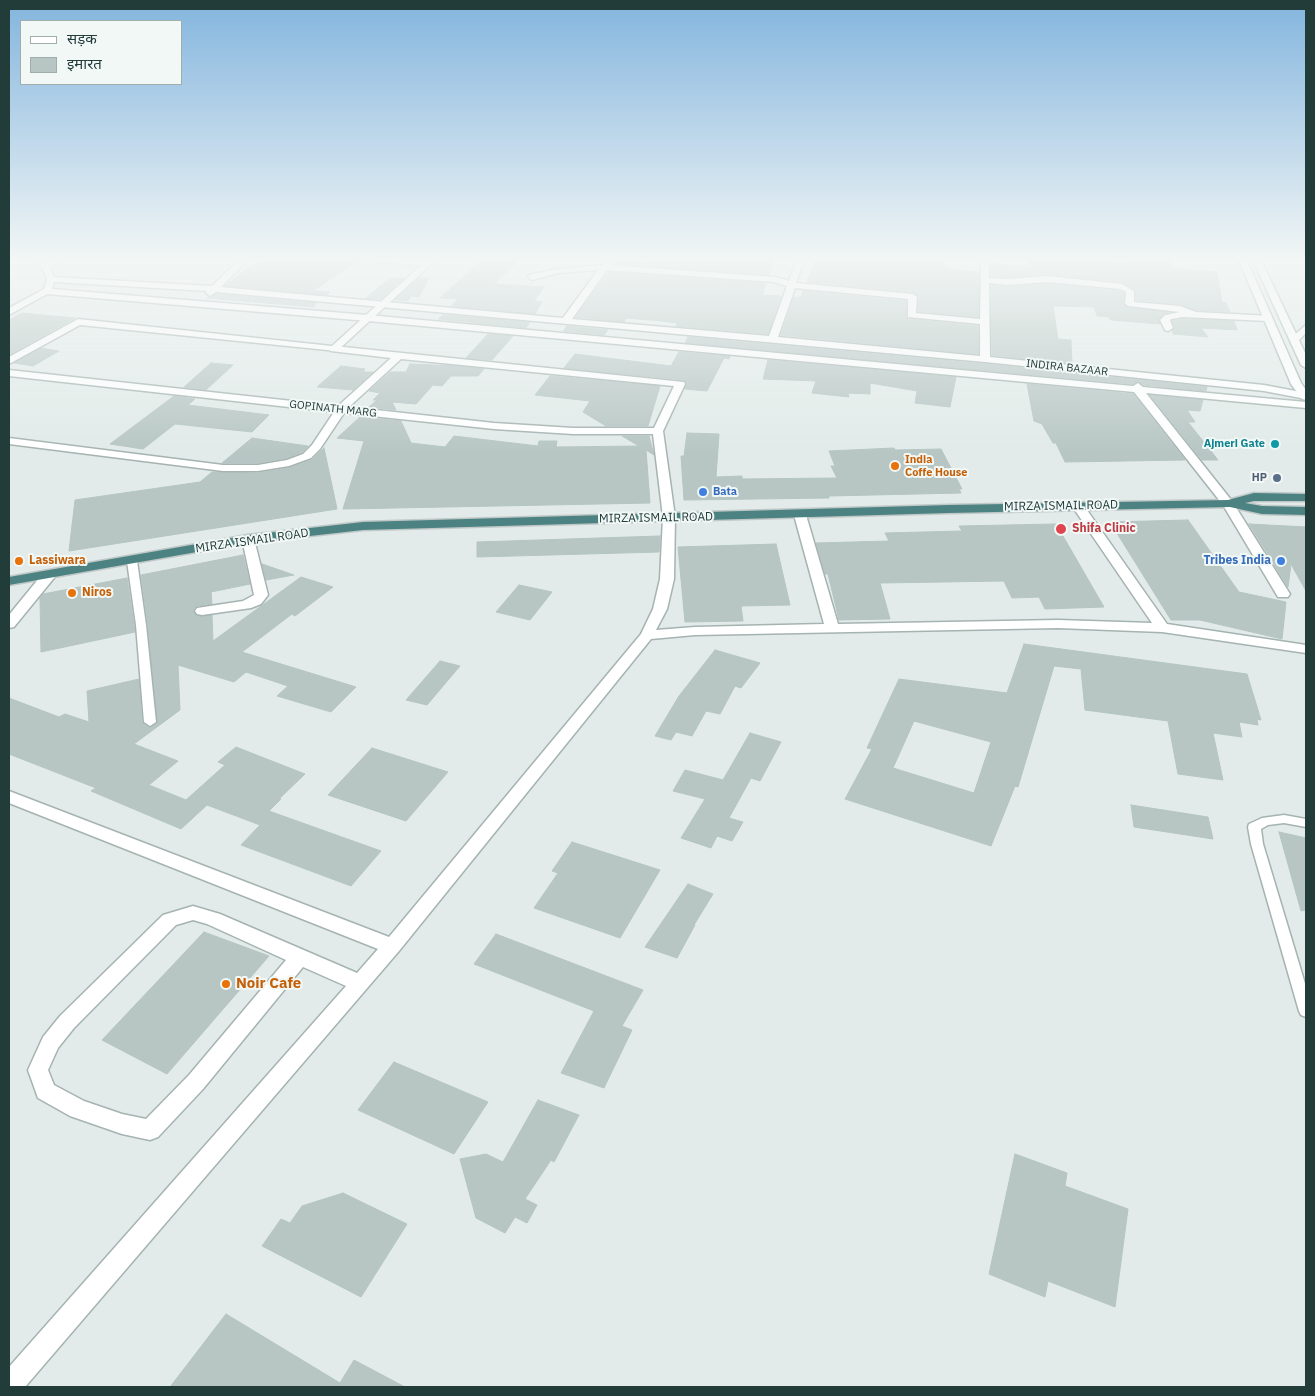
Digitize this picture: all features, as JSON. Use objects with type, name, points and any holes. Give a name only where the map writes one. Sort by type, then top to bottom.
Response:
[{"type":"highway","name":"MIRZA ISMAIL ROAD","points":[[9,581],[248,540],[363,526],[1078,506],[1228,504],[1254,497],[1306,497]]},
{"type":"highway","points":[[1228,504],[1262,510],[1306,511]]},
{"type":"street","points":[[9,360],[76,323]]},
{"type":"street","points":[[9,1386],[392,946],[647,635],[660,609],[667,580],[669,517],[658,431],[680,384],[89,323]]},
{"type":"street","points":[[334,349],[362,323]]},
{"type":"street","points":[[420,323],[1138,390],[1306,399]]},
{"type":"street","name":"INDIRA BAZAAR","points":[[579,323],[1136,374],[1264,388],[1306,399]]},
{"type":"street","points":[[772,340],[778,323]]},
{"type":"street","points":[[984,323],[985,360]]},
{"type":"street","points":[[1166,323],[1168,328]]},
{"type":"street","points":[[1270,323],[1296,384],[1306,399]]},
{"type":"street","points":[[601,341],[614,326]]},
{"type":"street","points":[[1302,333],[1306,365]]},
{"type":"street","points":[[738,354],[746,338]]},
{"type":"street","points":[[784,358],[790,342]]},
{"type":"street","points":[[852,364],[856,348]]},
{"type":"street","points":[[9,441],[223,468],[258,468],[289,463],[306,456],[316,447],[340,410],[398,356]]},
{"type":"street","name":"GOPINATH MARG","points":[[9,373],[494,426],[563,431],[658,431]]},
{"type":"street","points":[[1136,374],[1138,390],[1228,504],[1283,594]]},
{"type":"street","points":[[1078,506],[1162,628]]},
{"type":"street","points":[[800,515],[832,628]]},
{"type":"street","points":[[202,610],[246,605],[256,601],[261,595],[248,540]]},
{"type":"street","points":[[9,624],[49,575]]},
{"type":"street","points":[[647,635],[832,628],[1058,624],[1162,628],[1306,649]]},
{"type":"street","points":[[9,797],[392,946]]},
{"type":"street","points":[[299,958],[196,1082],[150,1130],[122,1124],[78,1109],[45,1091],[38,1070],[50,1043],[74,1015],[170,920],[193,913],[213,919],[359,983]]},
{"type":"lane","points":[[132,561],[141,625],[150,722]]},
{"type":"lane","points":[[1306,822],[1275,820],[1266,821],[1254,827],[1257,844],[1306,1011]]},
{"type":"building","points":[[9,323],[66,323],[9,355]]},
{"type":"building","points":[[479,323],[529,323],[526,328]]},
{"type":"building","points":[[677,323],[772,323],[768,334],[676,326]]},
{"type":"building","points":[[785,323],[949,323],[978,326],[978,354],[781,335]]},
{"type":"building","points":[[992,323],[1056,323],[1058,339],[1071,340],[1072,364],[992,355]]},
{"type":"building","points":[[1173,323],[1235,323],[1237,330],[1201,328],[1208,337],[1173,334],[1172,331],[1175,327]]},
{"type":"building","points":[[567,326],[608,330],[604,335],[563,331]]},
{"type":"building","points":[[488,334],[513,336],[492,360],[466,358]]},
{"type":"building","points":[[688,337],[985,364],[1207,387],[1206,391],[1144,385],[1138,381],[1133,384],[685,343]]},
{"type":"building","points":[[41,348],[59,351],[33,366],[14,363]]},
{"type":"building","points":[[679,352],[730,356],[729,359],[724,358],[707,391],[685,389],[687,383],[684,380],[564,368],[575,354],[671,366]]},
{"type":"building","points":[[768,360],[956,377],[950,407],[915,403],[917,391],[870,383],[870,394],[848,393],[849,397],[812,393],[816,381],[763,379]]},
{"type":"building","points":[[211,363],[233,365],[206,390],[184,387]]},
{"type":"building","points":[[410,364],[484,369],[478,376],[451,376],[442,386],[433,385],[416,404],[392,402],[396,410],[369,407],[377,400],[373,400],[380,393],[369,391],[390,372],[406,372]]},
{"type":"building","points":[[341,366],[365,369],[363,372],[373,372],[353,390],[317,387]]},
{"type":"building","points":[[550,376],[660,386],[648,426],[606,426],[583,412],[590,401],[535,395]]},
{"type":"building","points":[[1027,384],[1133,394],[1185,460],[1065,462],[1056,443],[1053,443],[1042,424],[1034,421]]},
{"type":"building","points":[[1150,395],[1203,400],[1200,411],[1187,410],[1195,422],[1188,422],[1218,460],[1202,460]]},
{"type":"building","points":[[174,396],[195,399],[188,405],[269,415],[252,432],[175,424],[143,449],[110,444]]},
{"type":"building","points":[[360,417],[401,421],[411,443],[445,447],[454,436],[538,446],[539,441],[557,441],[556,447],[639,446],[622,436],[649,436],[654,455],[646,450],[650,503],[343,509],[364,441],[337,438]]},
{"type":"building","points":[[687,433],[719,434],[716,477],[742,476],[742,479],[837,478],[831,466],[835,466],[829,451],[894,448],[895,450],[941,449],[962,489],[959,489],[961,493],[829,496],[829,498],[684,500],[681,456],[684,456]]},
{"type":"building","points":[[252,438],[308,446],[302,452],[287,458],[258,463],[222,463]]},
{"type":"building","points":[[324,448],[337,509],[69,551],[75,500],[200,482],[212,472],[258,473],[289,468],[312,460]]},
{"type":"building","points":[[1188,520],[1239,592],[1286,602],[1282,639],[1200,620],[1171,620],[1110,522]]},
{"type":"building","points":[[1056,524],[1104,607],[1045,609],[1039,597],[1012,598],[1004,581],[880,583],[890,619],[839,620],[828,574],[825,574],[816,543],[889,541],[885,533],[962,531],[959,526]]},
{"type":"building","points":[[1249,524],[1306,527],[1306,591],[1291,564],[1288,587]]},
{"type":"building","points":[[660,536],[659,552],[477,557],[477,542]]},
{"type":"building","points":[[776,544],[790,605],[741,606],[743,621],[685,622],[678,547]]},
{"type":"building","points":[[243,555],[250,584],[211,592],[212,604],[197,606],[193,610],[197,616],[212,615],[213,641],[301,577],[333,587],[295,616],[292,614],[242,652],[356,687],[331,712],[277,696],[288,686],[246,672],[234,682],[178,665],[180,710],[134,744],[178,761],[149,785],[186,800],[225,765],[218,762],[236,747],[305,774],[269,811],[381,851],[351,886],[241,845],[260,825],[207,805],[181,829],[91,791],[96,788],[9,754],[9,698],[59,717],[65,714],[89,722],[87,691],[139,679],[142,722],[149,728],[157,724],[148,625],[141,575]]},
{"type":"building","points":[[262,564],[294,575],[266,580]]},
{"type":"building","points":[[127,578],[135,632],[41,652],[40,598],[43,594]]},
{"type":"building","points":[[519,585],[552,592],[530,620],[496,612]]},
{"type":"building","points":[[1024,644],[1247,674],[1261,720],[1257,719],[1258,725],[1239,722],[1242,737],[1213,733],[1223,780],[1178,774],[1168,721],[1085,710],[1081,669],[1054,666],[1018,787],[1015,786],[991,846],[845,799],[872,749],[867,748],[899,679],[1007,693]],"holes":[[[914,721],[991,742],[974,793],[893,768]]]},
{"type":"building","points":[[715,650],[760,663],[741,688],[735,686],[720,714],[706,711],[692,736],[676,732],[671,740],[655,736],[679,696]]},
{"type":"building","points":[[440,661],[460,666],[427,705],[406,700]]},
{"type":"building","points":[[750,733],[781,742],[760,781],[751,778],[729,818],[743,822],[732,841],[717,836],[711,848],[681,838],[705,799],[673,791],[685,770],[723,780]]},
{"type":"building","points":[[372,748],[448,772],[406,821],[328,795]]},
{"type":"building","points":[[1131,805],[1208,817],[1213,839],[1134,827]]},
{"type":"building","points":[[1279,832],[1306,838],[1306,910],[1301,911]]},
{"type":"building","points":[[572,842],[660,870],[620,938],[534,908],[558,873],[552,871]]},
{"type":"building","points":[[688,884],[713,894],[677,958],[645,947]]},
{"type":"building","points":[[204,932],[269,956],[167,1074],[102,1040]]},
{"type":"building","points":[[496,934],[643,990],[622,1026],[632,1030],[604,1088],[561,1073],[594,1011],[474,964]]},
{"type":"building","points":[[394,1062],[488,1102],[454,1154],[358,1110]]},
{"type":"building","points":[[538,1100],[579,1115],[554,1162],[551,1160],[525,1199],[537,1205],[527,1223],[515,1217],[505,1233],[476,1218],[460,1159],[486,1154],[503,1162]]},
{"type":"building","points":[[1015,1154],[1067,1173],[1065,1186],[1128,1209],[1115,1307],[1048,1281],[1045,1297],[989,1274]]},
{"type":"building","points":[[343,1193],[407,1224],[361,1297],[262,1246],[281,1219],[290,1223],[302,1206]]},
{"type":"building","points":[[226,1314],[340,1383],[354,1360],[405,1387],[170,1387]]},
{"type":"place","name":"Ajmeri Gate","points":[[1275,444]]},
{"type":"place","name":"India Coffe House","points":[[895,466]]},
{"type":"place","name":"HP","points":[[1277,478]]},
{"type":"place","name":"Bata","points":[[703,492]]},
{"type":"place","name":"Shifa Clinic","points":[[1061,529]]},
{"type":"place","name":"Lassiwara","points":[[19,561]]},
{"type":"place","name":"Tribes India","points":[[1281,561]]},
{"type":"place","name":"Niros","points":[[72,593]]},
{"type":"place","name":"Noir Cafe","points":[[226,984]]}]
